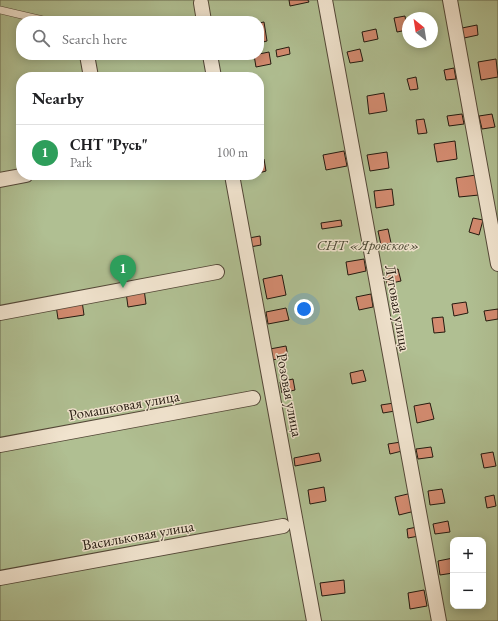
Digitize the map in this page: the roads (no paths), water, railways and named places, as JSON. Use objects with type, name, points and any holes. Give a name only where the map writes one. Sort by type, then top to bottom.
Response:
[{"type":"street","name":"Луговая улица","points":[[325,0],[439,621]]},
{"type":"street","points":[[450,0],[498,264]]},
{"type":"street","points":[[201,3],[203,16]]},
{"type":"street","points":[[88,60],[90,72]]},
{"type":"street","points":[[211,60],[213,72]]},
{"type":"street","points":[[0,180],[16,177]]},
{"type":"street","name":"Розовая улица","points":[[233,180],[314,621]]},
{"type":"street","points":[[0,313],[218,272]]},
{"type":"street","name":"Ромашковая улица","points":[[0,445],[253,398]]},
{"type":"street","name":"Васильковая улица","points":[[0,578],[283,526]]},
{"type":"lane","points":[[0,10],[26,16]]},
{"type":"place","name":"СНТ \"Русь\"","points":[[123,288]]},
{"type":"park label","name":"СНТ «Яровское»","points":[[368,244]]}]
